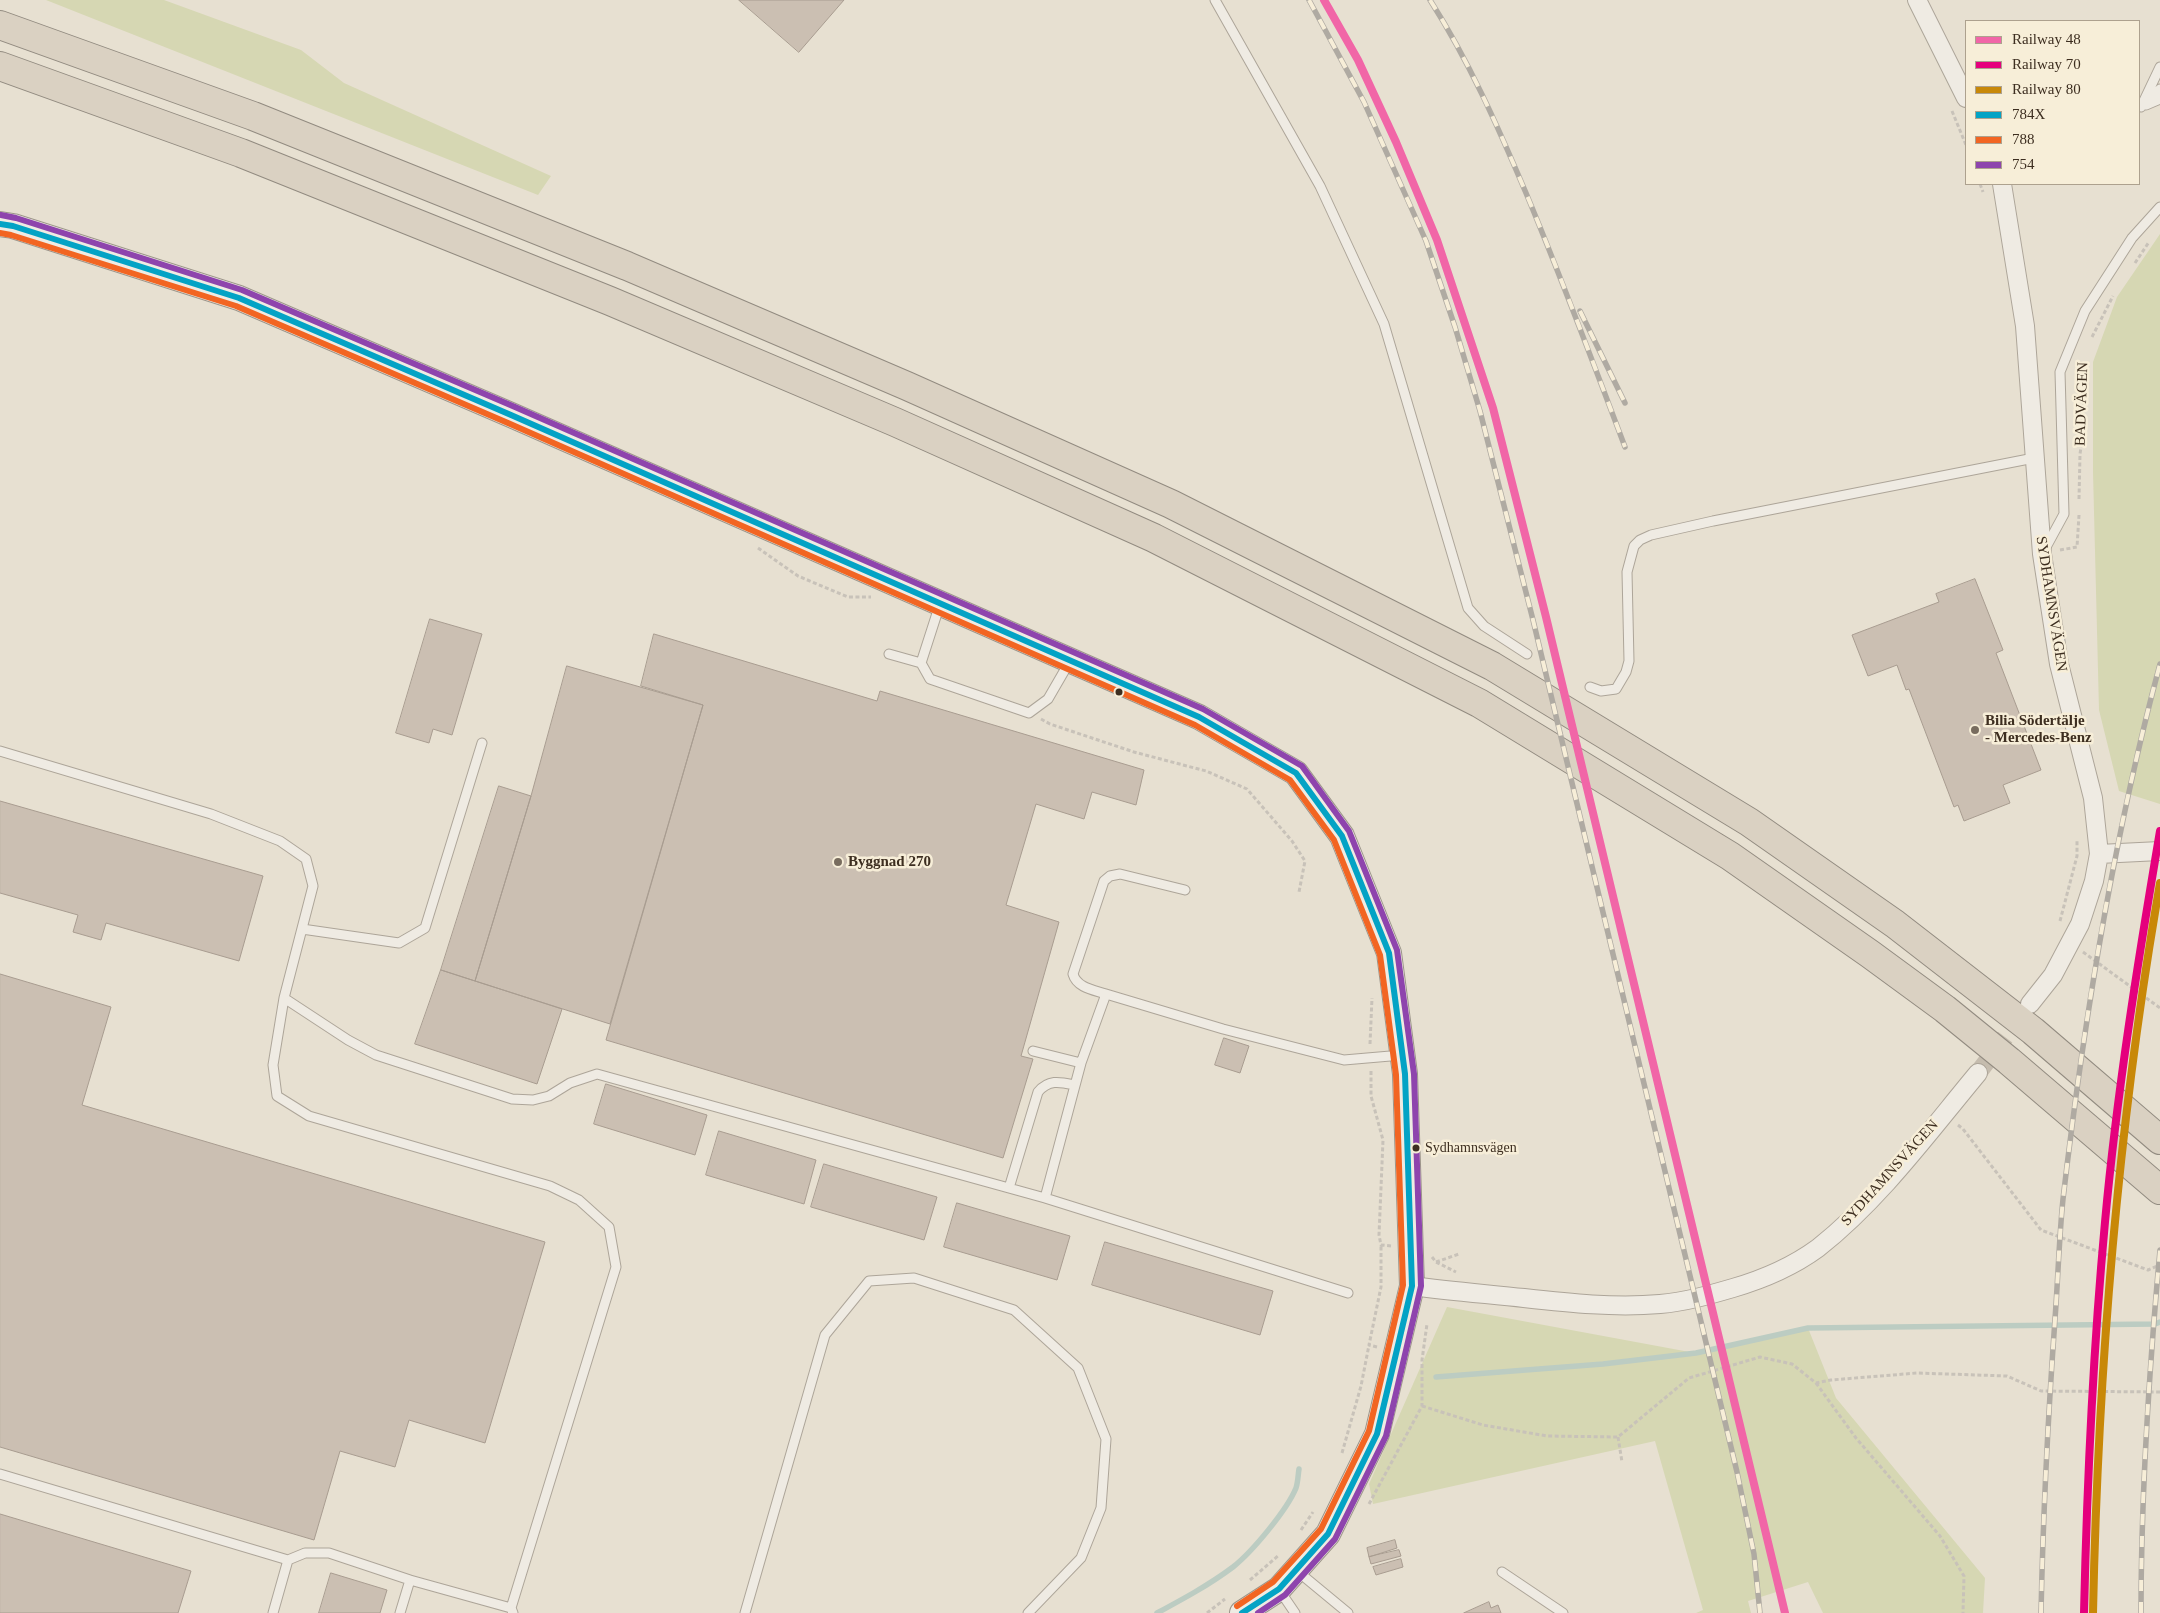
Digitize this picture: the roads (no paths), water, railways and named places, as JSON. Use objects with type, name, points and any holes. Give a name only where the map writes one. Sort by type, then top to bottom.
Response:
[{"type":"highway","points":[[0,25],[280,127],[627,266],[898,382],[1171,504],[1492,666],[1749,822],[1887,919],[2032,1031],[2160,1140]]},
{"type":"highway","points":[[0,66],[241,153],[601,297],[895,422],[1154,538],[1478,703],[1730,856],[1870,954],[2009,1061],[2160,1190]]},
{"type":"main road","points":[[0,224],[13,226],[239,298],[1199,717],[1296,773],[1342,836],[1389,952],[1405,1074],[1412,1286],[1377,1434],[1328,1534],[1279,1589],[1236,1604]]},
{"type":"street","points":[[1917,0],[1965,96]]},
{"type":"street","name":"SYDHAMNSVÄGEN","points":[[2003,185],[2025,326],[2042,554],[2058,664],[2093,798],[2099,854],[2088,904],[2071,944],[2053,975],[2030,1004]]},
{"type":"street","points":[[2099,854],[2160,851]]},
{"type":"street","name":"SYDHAMNSVÄGEN","points":[[1412,1286],[1556,1302],[1622,1306],[1661,1304],[1698,1298],[1762,1280],[1788,1267],[1817,1248],[1850,1219],[1886,1182],[1978,1073]]},
{"type":"lane","points":[[1214,0],[1320,186],[1384,324],[1468,608],[1484,626],[1527,654]]},
{"type":"lane","points":[[2140,107],[2160,67]]},
{"type":"lane","points":[[2140,107],[2160,89]]},
{"type":"lane","points":[[2140,107],[2160,99]]},
{"type":"lane","points":[[2042,554],[2064,514],[2060,372],[2085,311],[2132,238],[2160,207]]},
{"type":"lane","points":[[1590,687],[1601,691],[1616,689],[1626,672],[1630,648],[1627,572],[1634,546],[1640,540],[1651,535],[1713,521],[2034,458]]},
{"type":"lane","points":[[921,663],[940,604]]},
{"type":"lane","points":[[888,654],[921,663],[930,679],[1029,713],[1048,699],[1070,661]]},
{"type":"lane","points":[[302,929],[399,944],[425,928],[482,742]]},
{"type":"lane","points":[[0,751],[211,814],[280,841],[306,859],[313,886],[284,998],[273,1065],[277,1096],[309,1116],[550,1186],[579,1200],[609,1227],[616,1267],[512,1611],[329,1553],[305,1553],[288,1560],[0,1474]]},
{"type":"lane","points":[[1185,890],[1120,874],[1110,876],[1104,881],[1073,974],[1075,981],[1080,985],[1106,994],[1344,1060],[1403,1055]]},
{"type":"lane","points":[[1045,1198],[1081,1063],[1106,994]]},
{"type":"lane","points":[[284,998],[348,1040],[376,1055],[512,1099],[533,1100],[549,1096],[570,1083],[597,1074],[1045,1198],[1348,1293]]},
{"type":"lane","points":[[1034,1051],[1081,1063]]},
{"type":"lane","points":[[1009,1188],[1038,1092],[1044,1084],[1050,1082],[1075,1085]]},
{"type":"lane","points":[[745,1613],[825,1335],[869,1281],[914,1278],[1014,1310],[1078,1368],[1106,1440],[1102,1508],[1080,1558],[1028,1613]]},
{"type":"lane","points":[[272,1613],[288,1560]]},
{"type":"lane","points":[[1295,1570],[1348,1613]]},
{"type":"lane","points":[[1502,1572],[1563,1613]]},
{"type":"lane","points":[[400,1613],[410,1580]]},
{"type":"lane","points":[[1279,1589],[1295,1613]]},
{"type":"waterway","points":[[1436,1377],[1603,1364],[1696,1353],[1808,1328],[2155,1324],[2160,1322]]},
{"type":"waterway","points":[[1157,1613],[1215,1580],[1250,1551],[1285,1508],[1297,1486],[1299,1469]]},
{"type":"tunnel","points":[[1978,1073],[2024,1012]]},
{"type":"railway","points":[[1309,0],[1364,102],[1426,241],[1455,327],[1480,411],[1533,620],[1737,1472],[1754,1554],[1760,1613]]},
{"type":"railway","points":[[1430,0],[1470,70],[1505,144],[1552,256],[1625,447]]},
{"type":"railway","points":[[1580,311],[1625,403]]},
{"type":"railway","points":[[2041,1613],[2050,1392],[2063,1199],[2071,1132],[2080,1064],[2114,863],[2143,730],[2160,664]]},
{"type":"railway","points":[[2141,1613],[2146,1431],[2160,1250]]},
{"type":"rail line","name":"48","points":[[1324,0],[1358,60],[1396,142],[1437,240],[1493,408],[1546,617],[1785,1613]]},
{"type":"rail line","name":"70","points":[[2084,1613],[2091,1417],[2105,1222],[2122,1075],[2160,831]]},
{"type":"rail line","name":"80","points":[[2093,1613],[2100,1429],[2113,1246],[2133,1064],[2160,883]]},
{"type":"place","name":"Bilia Södertälje - Mercedes-Benz","points":[[1975,730]]},
{"type":"place","name":"Byggnad 270","points":[[838,862]]},
{"type":"place","name":"Sydhamnsvägen","points":[[1416,1148]]}]
